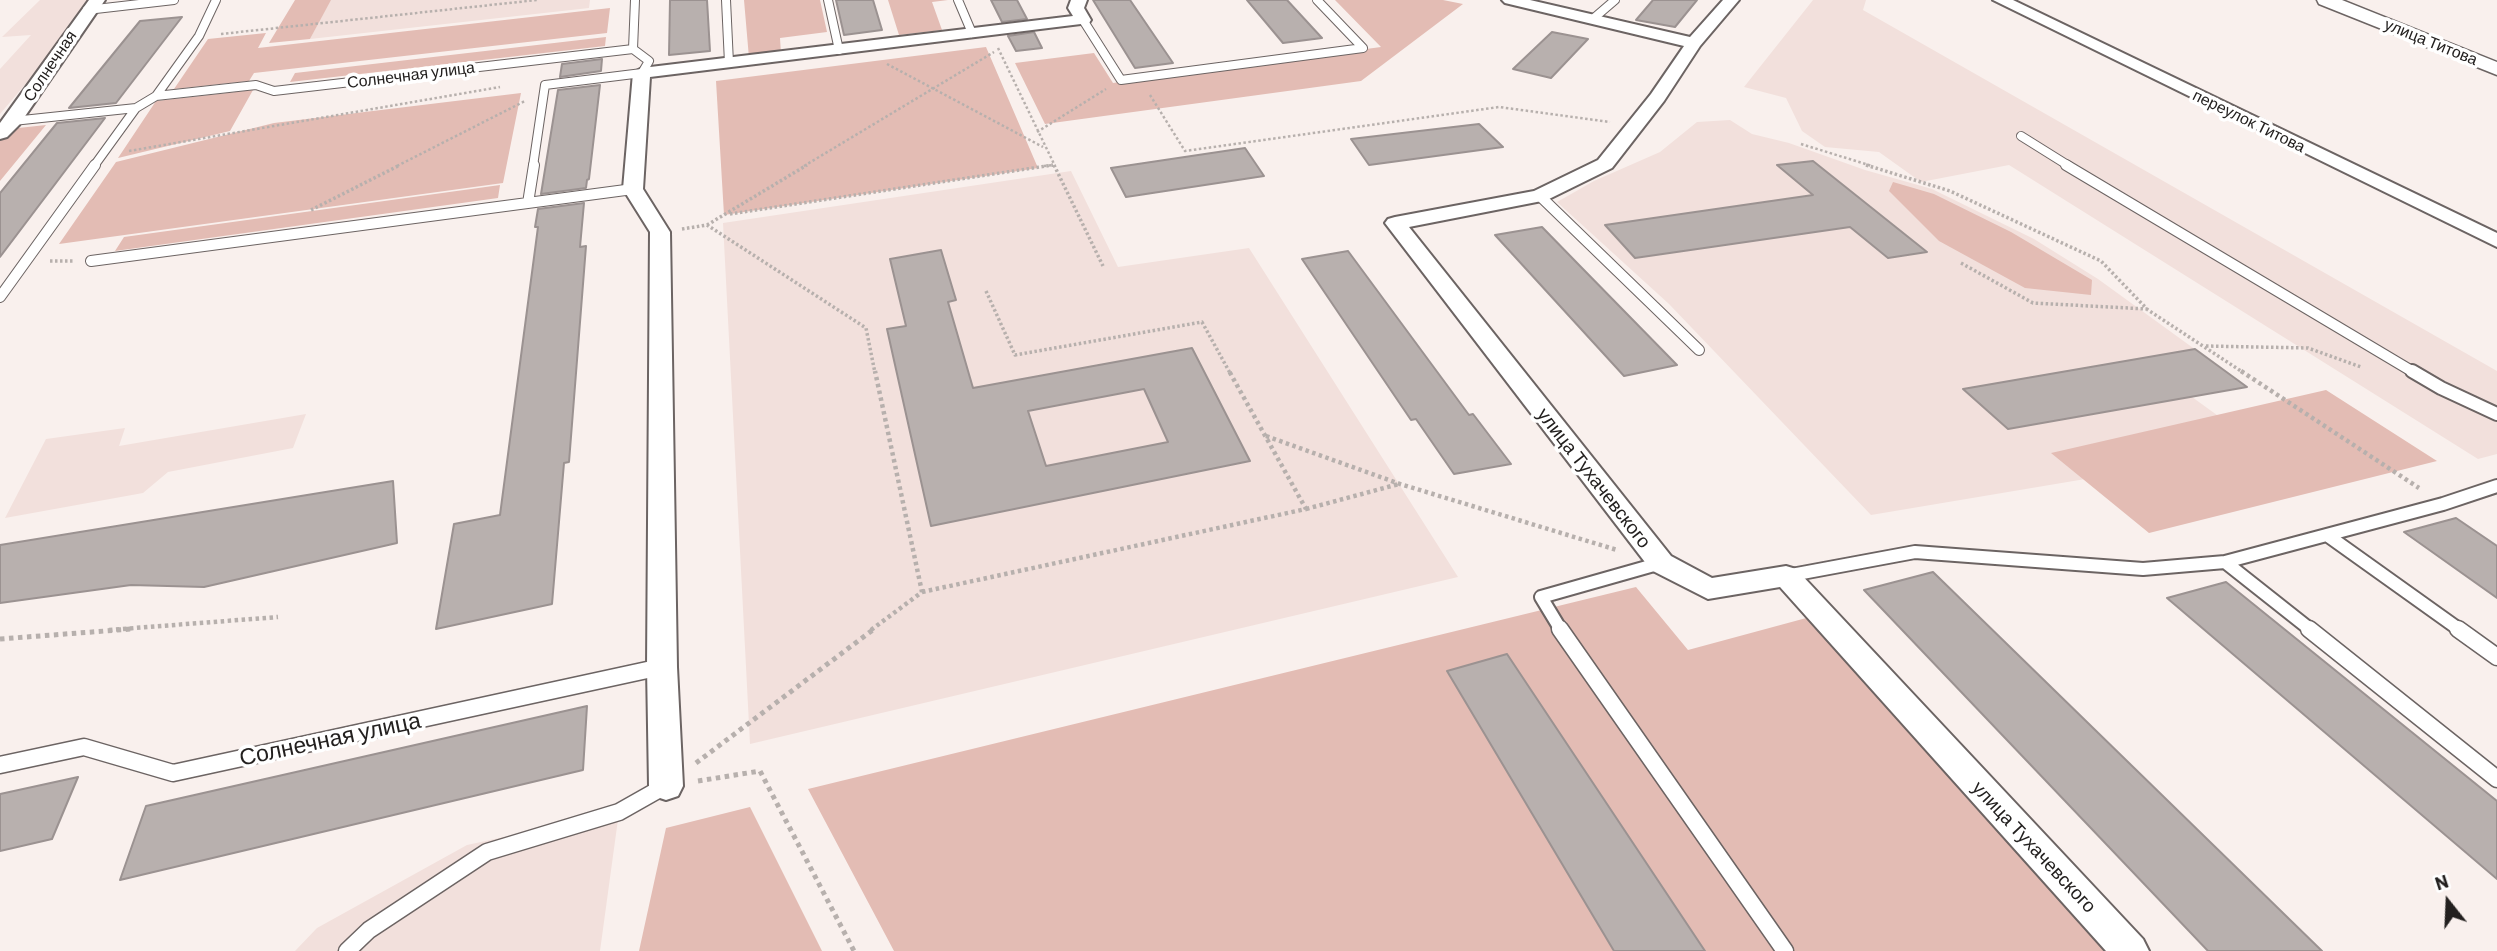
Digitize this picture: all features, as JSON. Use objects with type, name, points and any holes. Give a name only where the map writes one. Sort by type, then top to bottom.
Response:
[{"type":"street","points":[[666,786],[662,667],[660,232],[633,190],[642,74],[1083,20],[1076,8],[1079,0]]},
{"type":"street","points":[[1510,0],[1694,43]]},
{"type":"street","name":"улица Тухачевского","points":[[1731,0],[1694,43],[1658,97],[1605,164],[1540,196],[1395,223],[1661,563],[1708,589],[1786,576],[2130,951]]},
{"type":"street","name":"переулок Титова","points":[[2001,0],[2497,242]]},
{"type":"street","name":"улица Титова","points":[[2326,0],[2497,69]]},
{"type":"street","name":"Солнечная","points":[[6,127],[92,5]]},
{"type":"lane","name":"Солнечная","points":[[92,5],[174,0]]},
{"type":"lane","name":"Солнечная улица","points":[[0,297],[136,108],[156,96],[198,36],[216,0]]},
{"type":"lane","points":[[527,203],[545,85],[642,74],[649,61],[633,49],[635,0]]},
{"type":"lane","points":[[726,0],[729,63]]},
{"type":"lane","points":[[828,0],[848,48]]},
{"type":"lane","points":[[958,0],[972,33]]},
{"type":"lane","points":[[1083,20],[1121,80],[1363,48],[1317,0]]},
{"type":"lane","points":[[1594,18],[1615,0]]},
{"type":"lane","name":"Солнечная улица","points":[[156,96],[256,85],[274,91],[633,49]]},
{"type":"lane","points":[[6,127],[136,108]]},
{"type":"lane","points":[[2021,136],[2114,195],[2418,374],[2497,414]]},
{"type":"lane","points":[[92,261],[633,190]]},
{"type":"lane","points":[[1540,196],[1699,350]]},
{"type":"lane","points":[[1786,576],[1915,552],[2143,569],[2225,562],[2443,504],[2497,486]]},
{"type":"lane","points":[[2327,535],[2497,657]]},
{"type":"lane","points":[[2225,562],[2497,779]]},
{"type":"lane","points":[[1661,563],[1541,597],[1576,652],[1785,951]]},
{"type":"lane","name":"Солнечная улица","points":[[0,765],[84,747],[173,774],[662,667]]},
{"type":"lane","points":[[348,951],[369,930],[487,852],[619,812],[666,786]]},
{"type":"path","points":[[198,36],[537,0]]},
{"type":"path","points":[[991,31],[1103,266]]},
{"type":"path","points":[[848,48],[934,89],[1044,147]]},
{"type":"path","points":[[660,232],[707,225],[999,49]]},
{"type":"path","points":[[1037,132],[1121,80],[1150,94],[1185,151],[1499,107],[1635,126]]},
{"type":"path","points":[[102,155],[512,85]]},
{"type":"path","points":[[301,215],[544,92]]},
{"type":"path","points":[[1801,144],[1950,191],[2101,261],[2148,310],[2443,504]]},
{"type":"path","points":[[726,214],[1053,165]]},
{"type":"path","points":[[707,225],[866,327],[922,592]]},
{"type":"path","points":[[25,261],[92,261]]},
{"type":"path","points":[[1961,263],[2034,303],[2148,310]]},
{"type":"path","points":[[986,291],[1015,355],[1202,321],[1306,509]]},
{"type":"path","points":[[2205,346],[2308,348],[2373,371]]},
{"type":"path","points":[[1265,435],[1400,484],[1661,563]]},
{"type":"path","points":[[666,786],[922,592],[1306,509],[1400,484]]},
{"type":"path","points":[[0,639],[278,617]]},
{"type":"path","points":[[666,786],[760,771],[854,951]]},
{"type":"shaded area","points":[[40,0],[97,0],[0,114],[0,69],[31,35],[2,37]]},
{"type":"shaded area","points":[[295,0],[331,0],[310,39],[269,43]]},
{"type":"shaded area","points":[[330,0],[590,0],[589,8],[310,39]]},
{"type":"shaded area","points":[[744,0],[820,0],[827,32],[780,38],[781,54],[749,58]]},
{"type":"shaded area","points":[[888,0],[948,0],[932,2],[942,30],[899,35]]},
{"type":"shaded area","points":[[1335,0],[1443,0],[1463,4],[1361,81],[1045,124],[1015,63],[1094,53],[1113,83],[1381,47]]},
{"type":"shaded area","points":[[1813,0],[1866,0],[1863,10],[2497,371],[2497,454],[2478,459],[2009,165],[1921,182],[1879,152],[1825,147],[1802,131],[1786,98],[1744,87]]},
{"type":"shaded area","points":[[610,8],[607,33],[254,73],[249,81],[174,89],[208,39],[266,33],[258,48]]},
{"type":"shaded area","points":[[606,37],[605,46],[290,82],[295,73]]},
{"type":"shaded area","points":[[986,47],[1038,168],[724,215],[716,81]]},
{"type":"shaded area","points":[[253,90],[230,131],[118,158],[156,101]]},
{"type":"shaded area","points":[[521,93],[503,183],[59,244],[116,162],[274,123]]},
{"type":"shaded area","points":[[1730,120],[1752,134],[1789,143],[1865,170],[1932,189],[2034,239],[2098,279],[2247,387],[2192,397],[2264,449],[1871,515],[1669,304],[1557,202],[1594,181],[1660,152],[1697,122]]},
{"type":"shaded area","points":[[46,125],[0,181],[0,140],[9,129]]},
{"type":"shaded area","points":[[1071,171],[1118,267],[1249,248],[1458,577],[750,744],[723,223]]},
{"type":"shaded area","points":[[1893,182],[1934,194],[2011,232],[2092,280],[2091,295],[2025,288],[1939,241],[1889,191]]},
{"type":"shaded area","points":[[500,185],[498,198],[115,251],[124,237]]},
{"type":"shaded area","points":[[2326,390],[2437,461],[2149,533],[2051,453]]},
{"type":"shaded area","points":[[306,414],[293,448],[168,472],[143,493],[5,518],[46,439],[125,428],[119,446]]},
{"type":"shaded area","points":[[1636,587],[1688,650],[1810,617],[2109,951],[894,951],[808,789]]},
{"type":"shaded area","points":[[750,807],[822,951],[639,951],[666,828]]},
{"type":"shaded area","points":[[619,812],[600,951],[295,951],[317,928],[467,845]]},
{"type":"building","points":[[670,0],[707,0],[710,51],[669,55]]},
{"type":"building","points":[[836,0],[873,0],[882,30],[844,35]]},
{"type":"building","points":[[991,0],[1017,0],[1027,19],[1002,22]]},
{"type":"building","points":[[1093,0],[1130,0],[1173,63],[1135,68]]},
{"type":"building","points":[[1247,0],[1287,0],[1322,38],[1283,43]]},
{"type":"building","points":[[1653,0],[1697,0],[1675,27],[1636,20]]},
{"type":"building","points":[[182,17],[116,103],[69,108],[140,21]]},
{"type":"building","points":[[1034,32],[1042,48],[1016,51],[1008,36]]},
{"type":"building","points":[[1552,32],[1588,39],[1551,78],[1513,69]]},
{"type":"building","points":[[602,59],[601,71],[560,77],[562,64]]},
{"type":"building","points":[[600,85],[586,188],[541,194],[558,90]]},
{"type":"building","points":[[105,118],[0,257],[0,193],[57,123]]},
{"type":"building","points":[[1479,124],[1503,147],[1369,165],[1351,139]]},
{"type":"building","points":[[1245,148],[1264,176],[1126,197],[1111,168]]},
{"type":"building","points":[[1813,161],[1927,252],[1888,258],[1850,227],[1635,258],[1605,225],[1813,195],[1777,165]]},
{"type":"building","points":[[584,203],[580,247],[586,246],[569,462],[564,463],[552,604],[436,629],[454,524],[500,515],[538,227],[535,227],[538,209]]},
{"type":"building","points":[[1542,227],[1677,365],[1624,376],[1495,235]]},
{"type":"building","points":[[941,250],[956,300],[948,302],[973,388],[1192,348],[1250,461],[931,526],[887,329],[906,326],[890,259]],"holes":[[[1144,389],[1168,442],[1046,466],[1028,411]]]},
{"type":"building","points":[[1348,251],[1469,415],[1473,414],[1511,464],[1454,474],[1416,419],[1411,420],[1302,259]]},
{"type":"building","points":[[2195,349],[2247,387],[2008,429],[1963,389]]},
{"type":"building","points":[[393,481],[397,543],[204,587],[131,585],[0,603],[0,545]]},
{"type":"building","points":[[2456,518],[2497,546],[2497,598],[2404,532]]},
{"type":"building","points":[[1933,572],[2322,951],[2208,951],[1864,590]]},
{"type":"building","points":[[2226,582],[2497,801],[2497,879],[2167,598]]},
{"type":"building","points":[[1507,654],[1705,951],[1614,951],[1447,671]]},
{"type":"building","points":[[587,706],[583,770],[120,880],[146,806]]},
{"type":"building","points":[[78,777],[52,839],[0,851],[0,794]]}]
